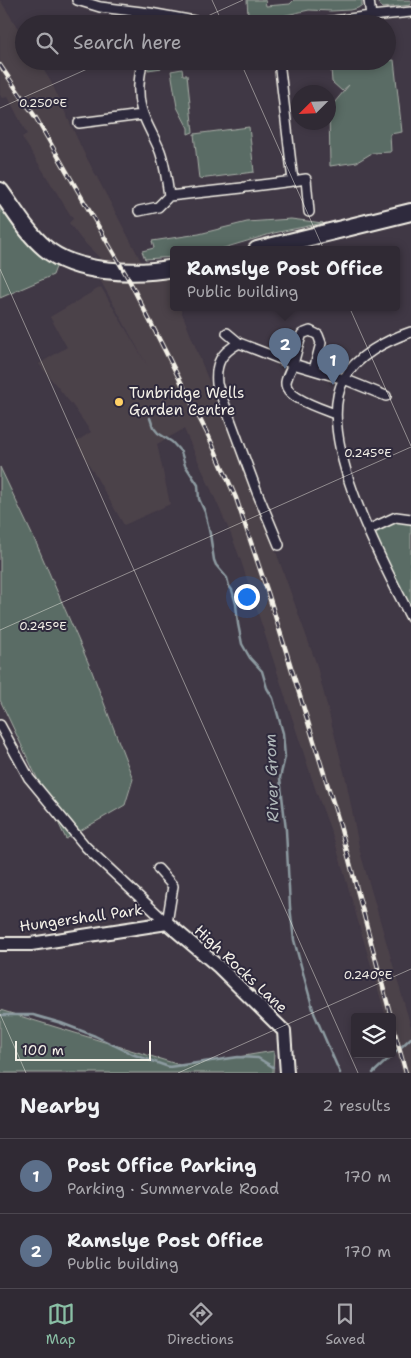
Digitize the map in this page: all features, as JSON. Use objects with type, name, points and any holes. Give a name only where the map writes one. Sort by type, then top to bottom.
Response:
[{"type":"highway","points":[[0,191],[45,248],[64,260],[96,269],[133,273],[170,268]]},
{"type":"highway","points":[[273,246],[411,212]]},
{"type":"street","points":[[77,0],[100,7],[161,15]]},
{"type":"street","points":[[369,0],[371,15]]},
{"type":"street","points":[[381,15],[411,12]]},
{"type":"street","points":[[141,70],[138,93],[142,115],[157,144],[164,163],[169,196]]},
{"type":"street","points":[[280,70],[293,181]]},
{"type":"street","points":[[79,123],[142,115]]},
{"type":"street","points":[[139,211],[158,207],[169,196],[306,179],[309,212]]},
{"type":"street","points":[[314,370],[321,343],[318,335],[310,331],[302,334],[298,342],[286,383],[288,390],[294,397],[335,414]]},
{"type":"street","points":[[227,332],[239,344],[293,364],[344,379],[386,396]]},
{"type":"street","points":[[411,332],[395,338],[370,352],[344,379],[338,395],[335,414],[345,468],[368,530],[375,548],[411,618]]},
{"type":"street","points":[[239,344],[229,349],[221,357],[215,370],[217,384],[279,545]]},
{"type":"street","points":[[257,492],[266,490]]},
{"type":"street","points":[[368,530],[396,517],[411,518]]},
{"type":"street","points":[[0,725],[29,778],[86,847],[167,923]]},
{"type":"street","points":[[158,869],[172,886],[167,923]]},
{"type":"street","name":"Hungershall Park","points":[[0,944],[31,944],[167,923]]},
{"type":"street","name":"High Rocks Lane","points":[[167,923],[219,967],[284,1031],[287,1073]]},
{"type":"shaded area","points":[[0,0],[15,24],[15,70],[44,70],[83,151],[142,263],[103,261],[81,239],[69,223],[73,219],[22,137],[27,134],[8,97],[2,98],[0,95]]},
{"type":"shaded area","points":[[98,276],[128,278],[135,282],[168,277],[170,282],[170,311],[181,311],[276,552],[316,663],[346,780],[360,852],[411,1027],[411,1073],[402,1073],[396,1051],[396,1013],[385,1013],[335,842],[316,791],[241,561],[184,429],[157,444],[170,504],[124,525],[76,442],[91,432],[39,364],[67,347],[50,317],[101,287],[148,367]]},
{"type":"green space","points":[[247,0],[265,0],[266,6],[290,4],[294,0],[362,0],[362,5],[350,10],[309,10],[286,15],[248,15]]},
{"type":"green space","points":[[376,0],[411,0],[411,5],[382,8]]},
{"type":"green space","points":[[182,70],[183,75],[187,75],[193,132],[188,134],[188,128],[177,107],[171,71]]},
{"type":"green space","points":[[331,70],[395,70],[402,132],[390,134],[391,152],[372,153],[357,162],[330,166],[329,130],[336,130],[336,101],[349,85],[342,91],[332,82]]},
{"type":"green space","points":[[249,127],[254,172],[199,179],[194,134]]},
{"type":"green space","points":[[0,205],[33,249],[56,267],[53,275],[0,298]]},
{"type":"green space","points":[[291,219],[323,223],[274,233],[230,246],[170,246],[170,257],[145,259],[142,251],[154,248],[152,241],[199,234],[247,222]]},
{"type":"green space","points":[[0,467],[37,545],[91,669],[133,779],[125,805],[66,839],[0,700]]},
{"type":"green space","points":[[396,519],[411,520],[411,615],[369,530]]},
{"type":"green space","points":[[0,1010],[183,1066],[274,1051],[273,1073],[0,1073]]},
{"type":"waterway","name":"River Grom","points":[[150,418],[153,427],[158,433],[172,442],[181,452],[185,465],[198,485],[199,499],[205,512],[214,560],[227,578],[236,604],[242,644],[250,658],[262,671],[267,688],[273,698],[283,733],[285,757],[280,778],[286,830],[290,907],[294,940],[314,1013],[340,1073]]},
{"type":"waterway","points":[[0,1015],[33,1015],[61,1023],[95,1036],[132,1054],[169,1067],[238,1057],[258,1058],[273,1067]]},
{"type":"waterway","points":[[373,1073],[411,1038]]},
{"type":"railway","points":[[0,65],[36,118],[128,278],[209,437],[236,498],[268,593],[339,822],[390,1013]]},
{"type":"railway","points":[[396,1037],[406,1073]]},
{"type":"place","name":"Ramslye Post Office","points":[[285,369]]},
{"type":"place","name":"Post Office Parking","points":[[333,385]]},
{"type":"place","name":"Tunbridge Wells Garden Centre","points":[[119,402]]}]
